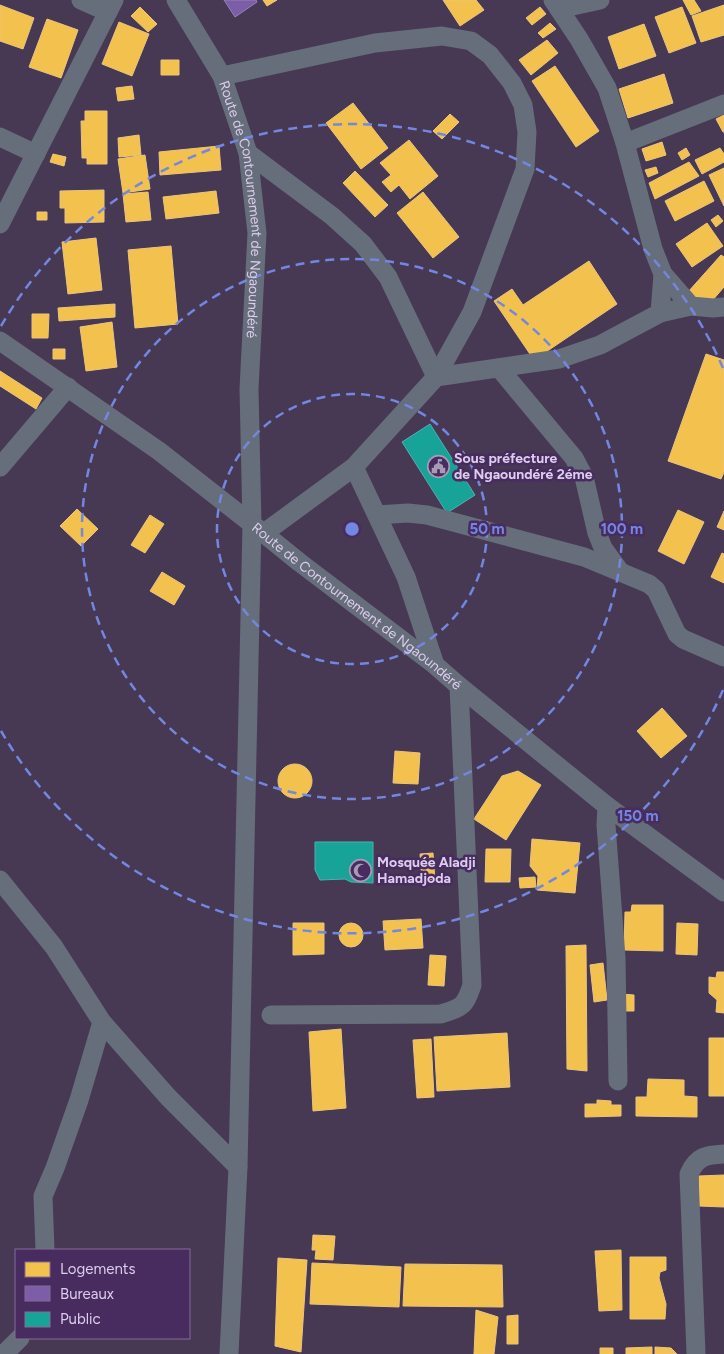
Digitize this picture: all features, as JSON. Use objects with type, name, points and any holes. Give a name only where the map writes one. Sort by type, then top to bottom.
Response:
[{"type":"street","points":[[0,224],[111,6],[80,0]]},
{"type":"street","name":"Route de Contournement de Ngaoundéré","points":[[176,0],[222,76],[248,153],[257,233],[248,389],[258,528],[298,562],[435,665],[607,806],[724,892]]},
{"type":"street","points":[[600,0],[556,5],[579,39],[607,88],[625,143],[653,249],[663,274],[691,306]]},
{"type":"street","points":[[222,76],[375,43],[442,36],[471,41],[490,55],[512,83],[523,105],[527,132],[525,169],[472,312],[436,377],[354,467],[258,528]]},
{"type":"street","points":[[625,143],[724,104]]},
{"type":"street","points":[[0,137],[36,154]]},
{"type":"street","points":[[248,153],[332,216],[364,244],[388,277],[436,377]]},
{"type":"street","points":[[660,314],[663,274]]},
{"type":"street","points":[[436,377],[559,359],[600,345],[660,314],[691,306],[720,304]]},
{"type":"street","points":[[0,341],[159,451],[258,528]]},
{"type":"street","points":[[499,368],[574,458],[584,477],[597,533],[603,548],[620,571]]},
{"type":"street","points":[[0,467],[68,387]]},
{"type":"street","points":[[354,467],[406,577],[435,665]]},
{"type":"street","points":[[377,515],[408,513],[435,517],[584,557],[620,571],[649,584],[656,590],[677,634],[683,639],[724,658]]},
{"type":"street","points":[[230,1354],[238,1167],[258,528]]},
{"type":"street","points":[[271,1016],[442,1014],[458,1008],[468,998],[472,985],[459,686]]},
{"type":"street","points":[[607,806],[606,825],[616,958],[618,1081]]},
{"type":"street","points":[[4,892],[54,947],[102,1022],[168,1097],[238,1167]]},
{"type":"street","points":[[44,1249],[43,1196],[73,1117],[102,1022]]},
{"type":"street","points":[[696,1354],[690,1174],[694,1164],[703,1157],[724,1154]]},
{"type":"street","points":[[4,1354],[19,1339]]},
{"type":"building: Logements","points":[[263,0],[277,0],[267,6]]},
{"type":"building: Logements","points":[[443,0],[476,0],[484,10],[460,26]]},
{"type":"building: Logements","points":[[683,0],[694,0],[701,11],[691,15]]},
{"type":"building: Logements","points":[[0,5],[34,18],[23,49],[0,41]]},
{"type":"building: Logements","points":[[724,5],[724,35],[701,42],[692,16]]},
{"type":"building: Logements","points":[[140,7],[157,24],[148,32],[131,16]]},
{"type":"building: Logements","points":[[540,7],[546,14],[532,25],[526,18]]},
{"type":"building: Logements","points":[[682,7],[696,43],[669,53],[655,17]]},
{"type":"building: Logements","points":[[47,19],[78,30],[61,78],[29,67]]},
{"type":"building: Logements","points":[[119,22],[149,34],[132,76],[102,64]]},
{"type":"building: Logements","points":[[550,23],[556,29],[543,38],[538,33]]},
{"type":"building: Logements","points":[[644,24],[656,56],[619,69],[608,37]]},
{"type":"building: Logements","points":[[547,40],[558,53],[531,75],[519,60]]},
{"type":"building: Logements","points":[[161,60],[179,60],[179,75],[161,75]]},
{"type":"building: Logements","points":[[555,66],[599,131],[576,147],[532,81]]},
{"type":"building: Logements","points":[[664,74],[673,103],[628,118],[619,89]]},
{"type":"building: Logements","points":[[132,86],[134,99],[118,101],[116,88]]},
{"type":"building: Logements","points":[[353,103],[388,148],[361,169],[326,123]]},
{"type":"building: Logements","points":[[85,111],[107,111],[107,164],[87,164],[87,158],[82,158],[81,121],[85,121]]},
{"type":"building: Logements","points":[[450,114],[459,122],[442,139],[433,131]]},
{"type":"building: Logements","points":[[724,115],[724,132],[723,132],[716,119]]},
{"type":"building: Logements","points":[[139,135],[141,155],[119,157],[118,138]]},
{"type":"building: Logements","points":[[409,140],[438,176],[410,199],[399,185],[391,192],[382,182],[391,175],[380,163]]},
{"type":"building: Logements","points":[[662,142],[666,155],[646,161],[642,149]]},
{"type":"building: Logements","points":[[219,146],[221,170],[160,175],[159,152]]},
{"type":"building: Logements","points":[[686,148],[690,155],[682,160],[678,153]]},
{"type":"building: Logements","points":[[720,148],[724,154],[724,162],[702,174],[695,160]]},
{"type":"building: Logements","points":[[53,154],[66,157],[64,166],[50,162]]},
{"type":"building: Logements","points":[[145,155],[150,189],[123,193],[118,159]]},
{"type":"building: Logements","points":[[689,162],[699,176],[655,199],[649,183]]},
{"type":"building: Logements","points":[[656,167],[658,173],[648,177],[645,170]]},
{"type":"building: Logements","points":[[724,168],[724,206],[709,175]]},
{"type":"building: Logements","points":[[355,171],[388,205],[375,217],[343,183]]},
{"type":"building: Logements","points":[[704,181],[714,201],[675,221],[665,201]]},
{"type":"building: Logements","points":[[104,190],[104,222],[65,223],[65,208],[60,208],[60,191]]},
{"type":"building: Logements","points":[[216,191],[219,213],[166,219],[163,197]]},
{"type":"building: Logements","points":[[148,192],[151,220],[126,222],[123,194]]},
{"type":"building: Logements","points":[[423,192],[459,237],[433,258],[397,213]]},
{"type":"building: Logements","points":[[37,212],[47,212],[47,220],[37,220]]},
{"type":"building: Logements","points":[[718,215],[723,221],[716,227],[711,220]]},
{"type":"building: Logements","points":[[707,223],[723,246],[692,267],[676,244]]},
{"type":"building: Logements","points":[[96,238],[102,290],[68,294],[62,242]]},
{"type":"building: Logements","points":[[171,246],[178,324],[135,328],[128,250]]},
{"type":"building: Logements","points":[[721,255],[724,257],[724,287],[706,308],[688,292]]},
{"type":"building: Logements","points":[[589,261],[617,304],[534,360],[494,301],[512,289],[523,305]]},
{"type":"building: Logements","points":[[115,304],[115,317],[59,321],[58,308]]},
{"type":"building: Logements","points":[[32,314],[49,314],[48,338],[32,338]]},
{"type":"building: Logements","points":[[112,322],[117,367],[86,371],[80,327]]},
{"type":"building: Logements","points":[[53,349],[65,349],[65,359],[53,359]]},
{"type":"building: Logements","points":[[706,354],[724,360],[724,472],[721,479],[668,461]]},
{"type":"building: Logements","points":[[0,371],[42,398],[36,409],[0,386]]},
{"type":"building: Logements","points":[[77,509],[98,529],[81,546],[60,526]]},
{"type":"building: Logements","points":[[678,510],[704,522],[684,564],[658,551]]},
{"type":"building: Logements","points":[[724,511],[724,530],[717,527]]},
{"type":"building: Logements","points":[[150,515],[164,524],[145,553],[131,545]]},
{"type":"building: Logements","points":[[722,553],[724,554],[724,583],[711,577]]},
{"type":"building: Logements","points":[[162,572],[185,586],[174,605],[150,591]]},
{"type":"building: Logements","points":[[662,708],[687,736],[661,758],[637,731]]},
{"type":"building: Logements","points":[[395,751],[420,753],[418,784],[393,783]]},
{"type":"building: Logements","points":[[295,764],[307,769],[312,781],[307,793],[295,798],[283,793],[278,781],[283,769]]},
{"type":"building: Logements","points":[[518,771],[541,785],[506,840],[474,819],[502,776]]},
{"type":"building: Logements","points":[[532,839],[580,843],[575,893],[537,890],[538,876],[530,866]]},
{"type":"building: Logements","points":[[486,849],[511,849],[510,882],[485,882]]},
{"type":"building: Logements","points":[[433,853],[435,882],[422,883],[420,854]]},
{"type":"building: Logements","points":[[535,877],[536,887],[520,888],[519,878]]},
{"type":"building: Logements","points":[[632,905],[663,905],[663,951],[624,950],[625,912],[631,912]]},
{"type":"building: Logements","points":[[421,919],[423,948],[385,950],[383,921]]},
{"type":"building: Logements","points":[[293,923],[324,923],[324,954],[293,955]]},
{"type":"building: Logements","points":[[346,923],[356,923],[363,930],[363,940],[356,947],[346,947],[339,940],[339,930]]},
{"type":"building: Logements","points":[[677,923],[698,924],[697,955],[676,954]]},
{"type":"building: Logements","points":[[586,945],[587,1071],[567,1069],[566,946]]},
{"type":"building: Logements","points":[[430,955],[446,956],[444,986],[428,985]]},
{"type":"building: Logements","points":[[603,963],[607,1000],[594,1002],[590,965]]},
{"type":"building: Logements","points":[[717,972],[724,972],[724,1013],[716,1012],[717,1000],[709,993],[709,977],[716,978]]},
{"type":"building: Logements","points":[[622,994],[634,995],[634,1011],[621,1011]]},
{"type":"building: Logements","points":[[341,1029],[346,1108],[313,1111],[309,1032]]},
{"type":"building: Logements","points":[[507,1033],[510,1087],[437,1091],[434,1037]]},
{"type":"building: Logements","points":[[709,1038],[724,1038],[724,1096],[709,1096]]},
{"type":"building: Logements","points":[[431,1039],[434,1097],[417,1098],[413,1040]]},
{"type":"building: Logements","points":[[648,1079],[684,1080],[684,1096],[697,1097],[697,1117],[636,1116],[636,1097],[647,1097]]},
{"type":"building: Logements","points":[[597,1100],[611,1101],[611,1105],[621,1105],[621,1116],[585,1117],[585,1104],[597,1104]]},
{"type":"building: Logements","points":[[724,1175],[724,1207],[699,1206],[699,1176]]},
{"type":"building: Logements","points":[[313,1235],[335,1236],[333,1260],[315,1259],[316,1250],[312,1250]]},
{"type":"building: Logements","points":[[621,1250],[622,1310],[599,1311],[595,1251]]},
{"type":"building: Logements","points":[[630,1257],[666,1257],[666,1270],[660,1272],[659,1278],[666,1304],[665,1319],[630,1319]]},
{"type":"building: Logements","points":[[278,1258],[307,1260],[301,1352],[275,1346]]},
{"type":"building: Logements","points":[[312,1263],[401,1267],[399,1307],[310,1304]]},
{"type":"building: Logements","points":[[405,1264],[502,1265],[503,1307],[403,1306]]},
{"type":"building: Logements","points":[[476,1310],[498,1317],[494,1354],[474,1354]]},
{"type":"building: Logements","points":[[518,1315],[518,1344],[507,1344],[507,1316]]},
{"type":"building: Logements","points":[[652,1347],[652,1354],[626,1354],[626,1348]]},
{"type":"building: Logements","points":[[655,1347],[671,1348],[677,1354],[655,1354]]},
{"type":"building: Logements","points":[[600,1348],[613,1348],[613,1354],[600,1354]]},
{"type":"building: Bureaux","points":[[224,0],[256,0],[257,2],[235,17]]},
{"type":"building: Public","points":[[430,424],[475,495],[447,513],[402,442]]},
{"type":"building: Public","points":[[315,842],[373,842],[373,883],[351,882],[345,879],[320,880],[315,870]]},
{"type":"place","name":"Sous préfecture de Ngaoundéré 2éme","points":[[438,466]]},
{"type":"place","name":"Mosquée Aladji Hamadjoda","points":[[361,870]]}]
